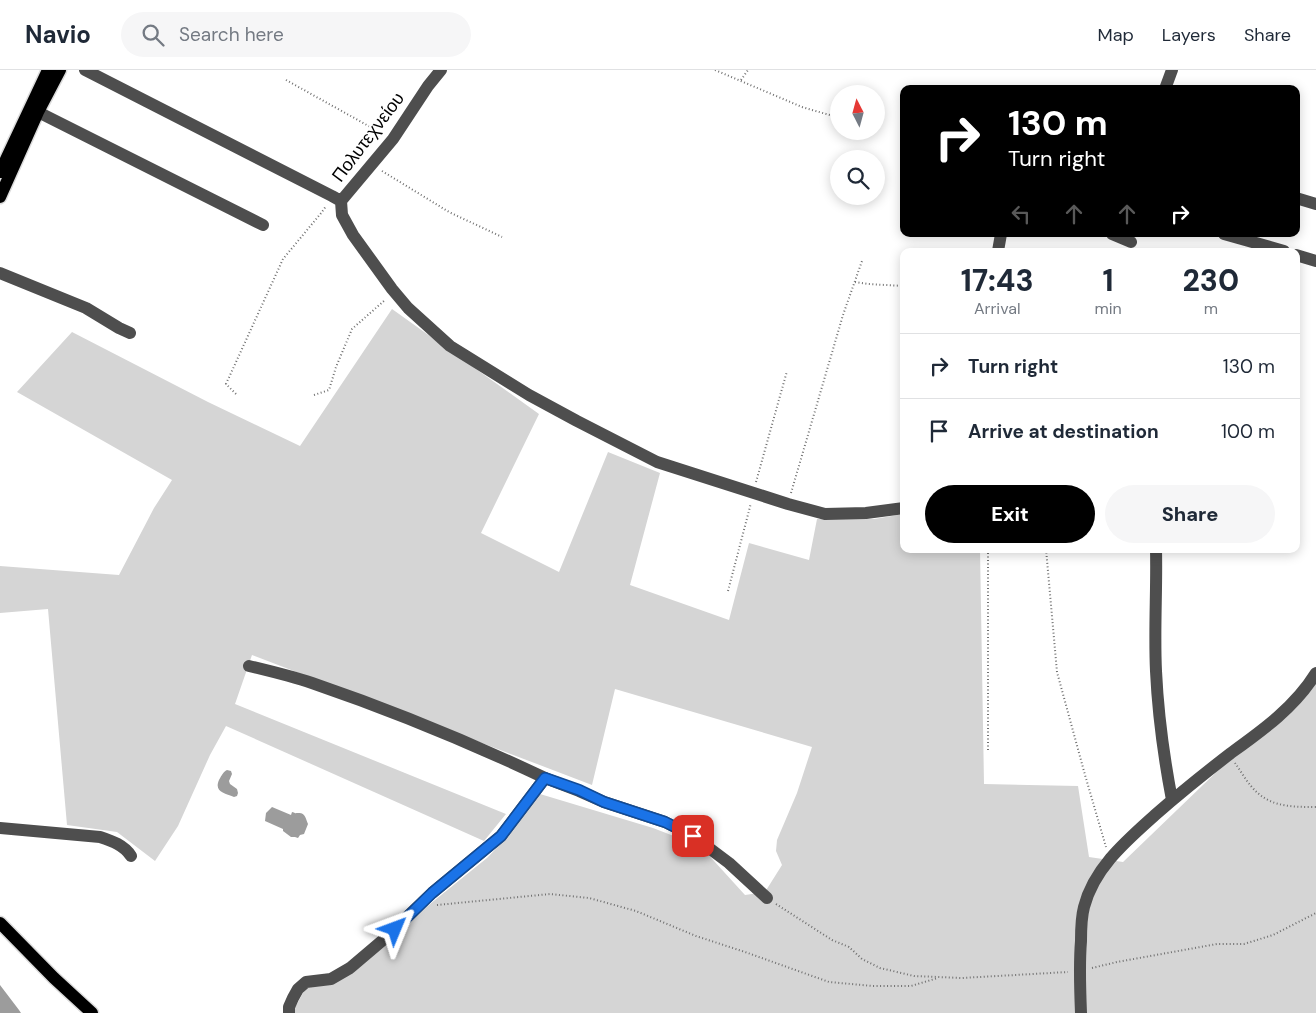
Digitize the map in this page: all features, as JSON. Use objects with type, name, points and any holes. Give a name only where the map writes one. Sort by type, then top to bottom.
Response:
[{"type":"main road","points":[[0,172],[48,70]]},
{"type":"main road","points":[[0,197],[38,112],[60,70]]},
{"type":"main road","points":[[0,923],[54,978],[92,1013]]},
{"type":"street","points":[[86,70],[337,198],[342,215],[353,235],[408,308],[450,346],[529,395],[577,421],[657,462],[788,504],[825,514],[866,513],[900,509]]},
{"type":"street","name":"Πολυτεχνείου","points":[[337,198],[372,165],[393,140],[428,86],[441,70]]},
{"type":"street","points":[[1167,85],[1172,70]]},
{"type":"street","points":[[38,112],[263,225]]},
{"type":"street","points":[[1300,199],[1316,204]]},
{"type":"street","points":[[1119,237],[1131,242]]},
{"type":"street","points":[[1235,237],[1273,248]]},
{"type":"street","points":[[1300,256],[1316,261]]},
{"type":"street","points":[[0,273],[86,308],[130,333]]},
{"type":"street","points":[[1156,553],[1156,671],[1161,726],[1172,800]]},
{"type":"street","points":[[249,666],[309,682],[352,697],[446,733],[545,778],[579,790],[604,802],[665,822],[693,836],[729,864],[766,898]]},
{"type":"street","points":[[1081,1013],[1079,972],[1084,907],[1094,880],[1125,842],[1172,800],[1228,755],[1263,730],[1295,702],[1316,673]]},
{"type":"street","points":[[290,1013],[289,1007],[293,998],[298,989],[306,982],[331,979],[350,968],[383,940],[432,893],[501,836],[545,778]]},
{"type":"street","points":[[0,828],[100,837],[115,842],[131,856]]},
{"type":"path","points":[[715,70],[802,107],[830,115]]},
{"type":"path","points":[[740,81],[748,70]]},
{"type":"path","points":[[286,80],[393,140]]},
{"type":"path","points":[[372,165],[449,212],[502,237]]},
{"type":"path","points":[[236,394],[226,384],[283,259],[322,212],[337,198]]},
{"type":"path","points":[[788,504],[843,316],[862,261]]},
{"type":"path","points":[[855,282],[900,286]]},
{"type":"path","points":[[314,395],[330,390],[336,367],[352,329],[384,302],[392,289]]},
{"type":"path","points":[[988,553],[988,750]]},
{"type":"path","points":[[1046,553],[1056,672],[1084,775],[1110,859]]},
{"type":"path","points":[[1228,755],[1259,795],[1285,806],[1316,807]]},
{"type":"path","points":[[436,905],[550,894],[589,898],[636,911],[696,936],[829,982],[873,986],[911,986],[939,977]]},
{"type":"path","points":[[766,898],[832,940],[849,947],[862,960],[880,968],[914,976],[962,978],[1079,972],[1117,962],[1217,944],[1244,944],[1272,935],[1316,913]]},
{"type":"shaded area","points":[[392,309],[539,414],[481,533],[559,572],[608,452],[660,473],[630,585],[729,620],[749,543],[809,560],[817,519],[874,519],[900,515],[900,553],[980,553],[984,784],[1078,786],[1089,857],[1123,862],[1312,680],[1316,672],[1316,1013],[292,1013],[308,984],[336,980],[487,858],[510,834],[521,814],[540,794],[653,828],[679,838],[704,850],[745,895],[765,892],[782,865],[776,851],[777,840],[797,793],[812,747],[615,689],[592,785],[252,655],[235,704],[506,814],[484,841],[226,726],[210,755],[178,826],[155,861],[117,832],[67,825],[48,609],[0,613],[0,566],[119,575],[154,508],[172,480],[17,392],[72,332],[208,402],[300,446]]},
{"type":"shaded area","points":[[227,770],[231,771],[232,774],[229,781],[230,784],[237,789],[237,796],[234,797],[221,792],[218,787],[219,780]]},
{"type":"shaded area","points":[[272,807],[291,815],[292,812],[304,815],[308,824],[304,834],[298,838],[291,837],[283,829],[265,821],[266,813]]},
{"type":"shaded area","points":[[0,985],[19,1010],[21,1013],[0,1013]]},
{"type":"route","points":[[395,929],[432,893],[501,836],[545,778],[579,790],[604,802],[665,822],[693,836]]}]
